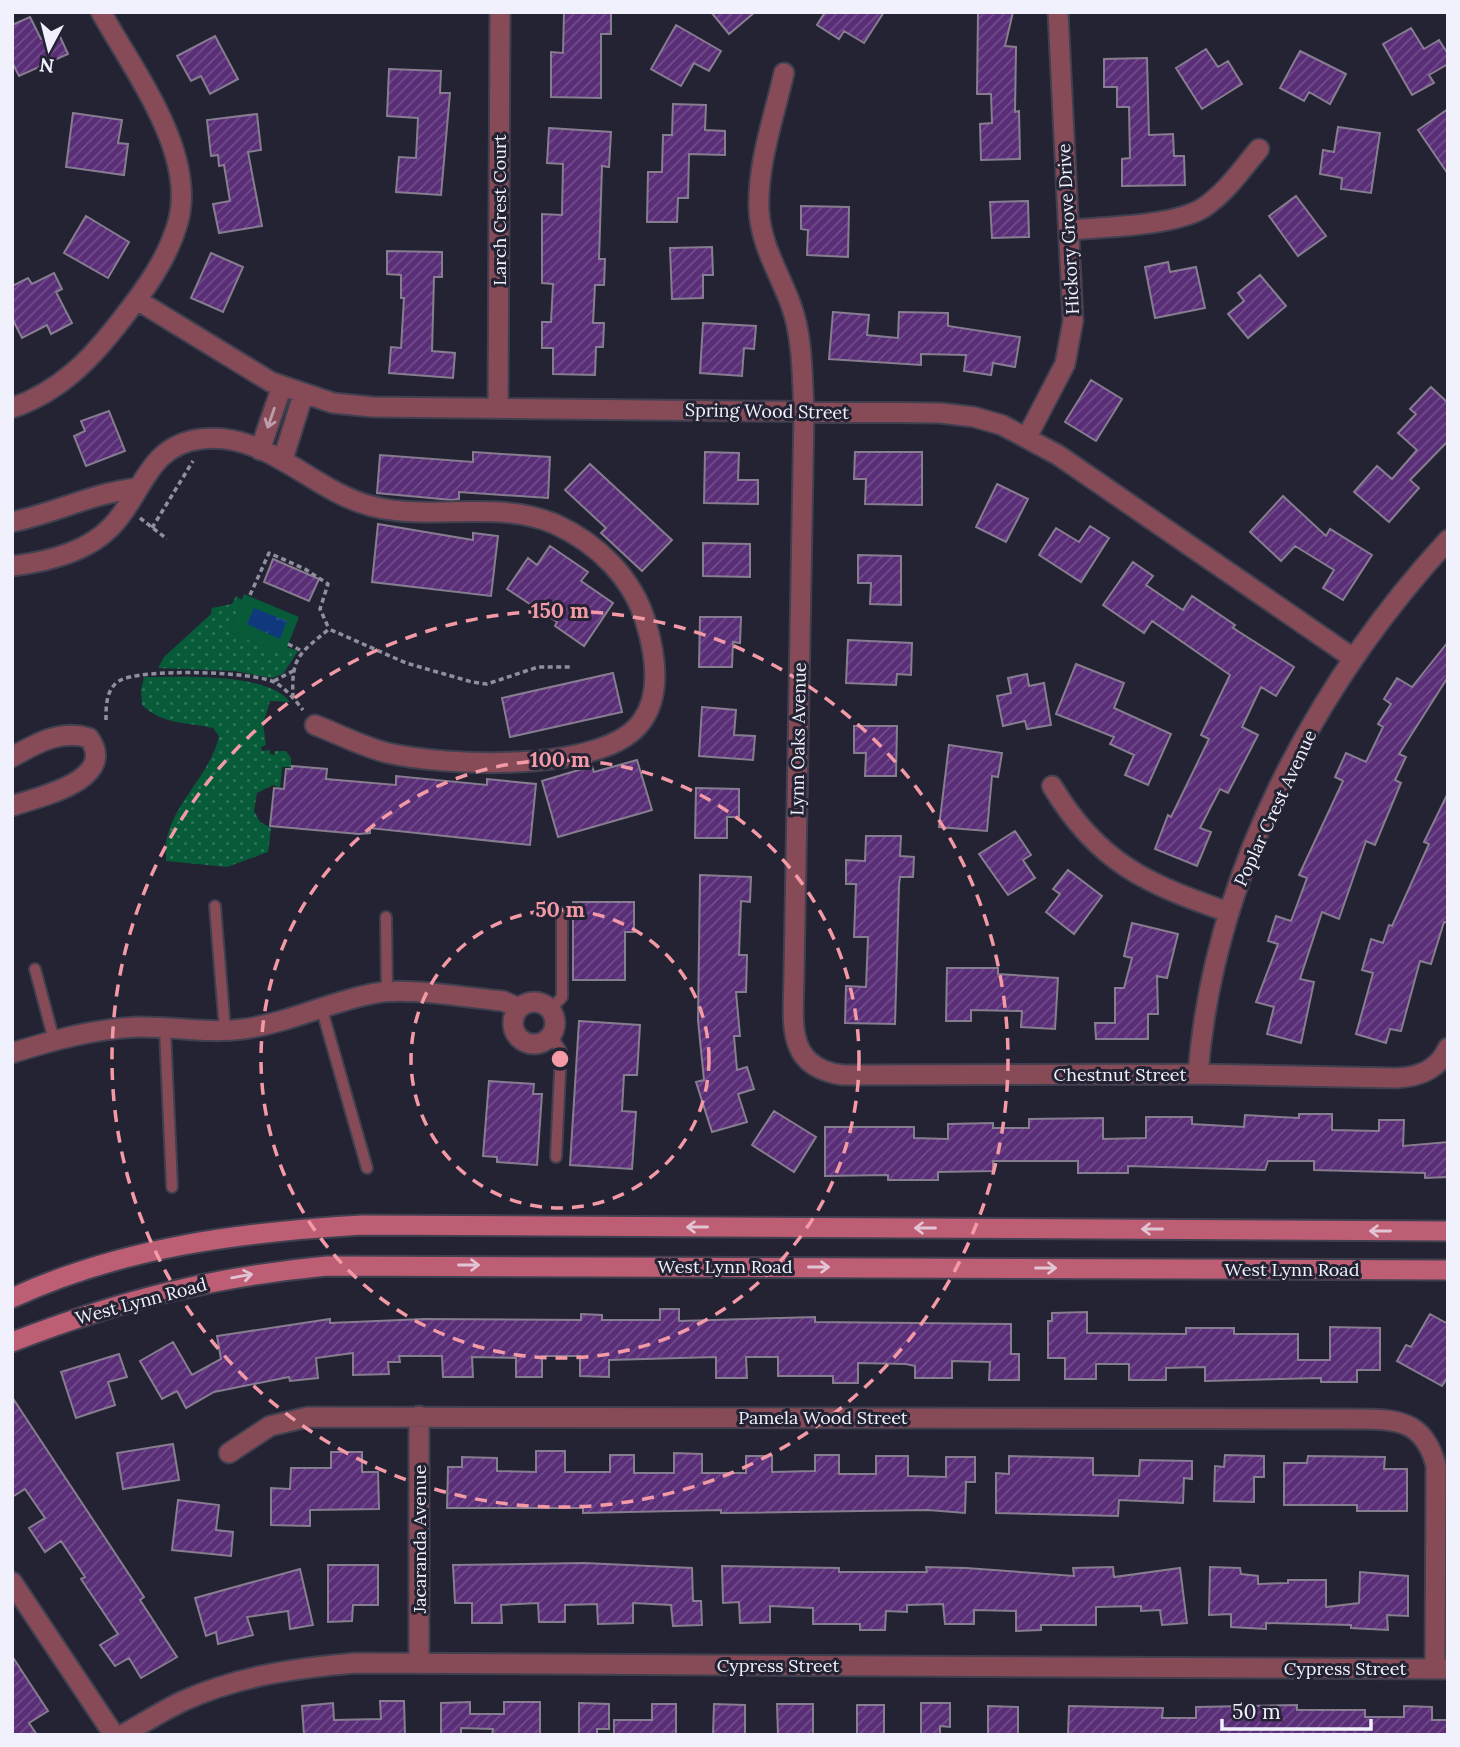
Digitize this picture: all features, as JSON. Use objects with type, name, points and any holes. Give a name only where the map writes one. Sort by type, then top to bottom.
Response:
[{"type":"main road","points":[[12,1298],[87,1269],[182,1244],[271,1231],[362,1225],[1448,1231]]},
{"type":"main road","name":"West Lynn Road","points":[[12,1342],[94,1312],[182,1286],[327,1266],[1448,1270]]},
{"type":"street","points":[[12,408],[53,389],[81,368],[136,300],[170,246],[178,221],[181,181],[176,155],[166,129],[101,12]]},
{"type":"street","name":"Larch Crest Court","points":[[498,408],[500,12]]},
{"type":"street","name":"Hickory Grove Drive","points":[[1027,437],[1065,364],[1073,321],[1058,12]]},
{"type":"street","name":"Lynn Oaks Avenue","points":[[784,73],[760,184],[759,211],[768,257],[791,306],[797,333],[804,411],[794,1014],[797,1045],[810,1064]]},
{"type":"street","points":[[1069,230],[1141,224],[1201,209],[1232,182],[1259,149]]},
{"type":"street","name":"Spring Wood Street","points":[[136,300],[282,386],[333,403],[373,407],[804,411],[974,417],[1002,425],[1058,455],[1353,658]]},
{"type":"street","points":[[260,450],[282,386]]},
{"type":"street","points":[[283,459],[303,395]]},
{"type":"street","points":[[12,566],[39,563],[89,543],[110,529],[127,509],[147,469],[164,452],[183,442],[220,439],[283,459],[342,496],[372,506],[408,512],[502,510],[553,523],[576,535],[614,567],[632,588],[642,611],[653,651],[654,691],[641,722],[631,732],[583,753],[532,762],[483,764],[422,758],[387,753],[315,725]]},
{"type":"street","points":[[12,522],[43,515],[108,491],[137,488]]},
{"type":"street","name":"Poplar Crest Avenue","points":[[1198,1074],[1206,996],[1228,912],[1280,788],[1353,658],[1448,540]]},
{"type":"street","points":[[12,757],[34,745],[73,733],[89,738],[95,748],[94,761],[86,776],[75,785],[12,806]]},
{"type":"street","points":[[1052,786],[1069,814],[1094,844],[1130,871],[1168,892],[1228,912]]},
{"type":"street","points":[[12,1053],[54,1040],[101,1031],[138,1027],[225,1030],[286,1021],[372,993],[503,1001],[519,1008],[538,1002],[550,1010],[555,1022],[551,1035],[533,1044],[520,1039],[512,1021],[519,1008]]},
{"type":"street","name":"Chestnut Street","points":[[810,1064],[826,1073],[843,1075],[1198,1074],[1409,1078],[1441,1062],[1448,1048]]},
{"type":"street","name":"Jacaranda Avenue","points":[[419,1416],[419,1662]]},
{"type":"street","name":"Pamela Wood Street","points":[[229,1453],[270,1426],[308,1417],[1381,1419],[1401,1422],[1422,1435],[1432,1451],[1436,1466],[1441,1669]]},
{"type":"street","points":[[12,1582],[114,1735]]},
{"type":"street","name":"Cypress Street","points":[[122,1735],[183,1701],[253,1677],[295,1668],[355,1663],[1441,1669]]},
{"type":"lane","points":[[215,906],[225,1030]]},
{"type":"lane","points":[[550,1010],[562,997],[562,912]]},
{"type":"lane","points":[[386,917],[387,993]]},
{"type":"lane","points":[[34,969],[54,1040]]},
{"type":"lane","points":[[322,1010],[367,1168]]},
{"type":"lane","points":[[165,1029],[172,1187]]},
{"type":"lane","points":[[551,1035],[562,1051],[556,1157]]},
{"type":"path","points":[[152,528],[197,455]]},
{"type":"path","points":[[127,509],[167,539]]},
{"type":"path","points":[[250,595],[269,553],[305,569],[328,584],[320,610],[329,629],[406,663],[487,684],[538,667],[573,667]]},
{"type":"path","points":[[293,698],[293,671],[302,651],[329,629]]},
{"type":"path","points":[[288,644],[302,651]]},
{"type":"path","points":[[106,720],[106,699],[118,681],[137,674],[177,671],[274,681],[293,671]]},
{"type":"path","points":[[274,681],[293,698],[315,725]]},
{"type":"green space","points":[[244,594],[299,617],[284,655],[229,632]]},
{"type":"green space","points":[[236,596],[242,600],[229,632],[284,654],[287,647],[298,651],[283,674],[272,678],[234,671],[158,668],[164,657],[211,614],[212,608],[232,604]]},
{"type":"green space","points":[[144,677],[200,677],[244,681],[279,692],[290,702],[270,701],[263,724],[266,745],[261,747],[262,751],[270,750],[270,754],[274,755],[275,751],[286,751],[291,758],[291,767],[282,767],[280,788],[273,785],[257,793],[254,811],[260,822],[271,828],[268,852],[227,867],[166,861],[166,840],[173,821],[209,762],[219,736],[213,728],[175,722],[158,716],[142,705]]},
{"type":"water","points":[[254,608],[287,621],[280,639],[247,624]]},
{"type":"building","points":[[564,12],[611,12],[611,34],[601,34],[601,98],[551,97],[551,52],[563,53]]},
{"type":"building","points":[[711,12],[755,12],[729,34]]},
{"type":"building","points":[[825,12],[884,12],[864,43],[844,31],[839,39],[817,25]]},
{"type":"building","points":[[978,12],[1013,12],[1005,46],[1016,47],[1015,112],[1019,111],[1020,159],[981,160],[980,124],[992,123],[991,94],[977,94]]},
{"type":"building","points":[[30,17],[41,39],[58,32],[68,54],[19,76],[12,62],[12,25]]},
{"type":"building","points":[[676,25],[721,51],[709,71],[694,63],[681,86],[651,69]]},
{"type":"building","points":[[1411,28],[1424,49],[1439,40],[1448,54],[1448,64],[1429,75],[1434,83],[1412,95],[1383,44]]},
{"type":"building","points":[[215,36],[238,79],[210,94],[201,76],[191,81],[177,56]]},
{"type":"building","points":[[1206,49],[1218,67],[1228,61],[1242,84],[1202,109],[1176,68]]},
{"type":"building","points":[[1300,51],[1346,74],[1330,104],[1309,92],[1304,101],[1280,88]]},
{"type":"building","points":[[1147,58],[1149,135],[1173,134],[1174,156],[1184,156],[1185,185],[1122,186],[1122,159],[1130,158],[1129,107],[1117,107],[1117,87],[1104,87],[1104,59]]},
{"type":"building","points":[[389,69],[441,71],[440,93],[450,93],[441,195],[396,192],[399,157],[416,158],[418,118],[387,116]]},
{"type":"building","points":[[673,104],[706,105],[705,130],[725,131],[725,155],[689,154],[688,198],[678,198],[677,222],[647,222],[648,172],[662,172],[663,135],[672,135]]},
{"type":"building","points":[[1448,109],[1448,174],[1418,130]]},
{"type":"building","points":[[73,113],[122,120],[118,143],[128,144],[124,175],[66,167]]},
{"type":"building","points":[[257,114],[261,150],[248,152],[262,226],[219,233],[213,204],[230,201],[224,165],[219,166],[218,155],[211,156],[207,120]]},
{"type":"building","points":[[1338,127],[1380,133],[1371,193],[1341,189],[1342,178],[1320,174],[1323,150],[1334,152]]},
{"type":"building","points":[[549,128],[611,132],[609,167],[602,166],[599,259],[605,259],[604,285],[595,285],[593,323],[604,323],[603,347],[596,347],[595,375],[553,374],[553,348],[542,348],[542,322],[551,322],[553,284],[542,283],[542,214],[562,215],[563,164],[547,163]]},
{"type":"building","points":[[1296,196],[1326,236],[1298,256],[1269,216]]},
{"type":"building","points":[[1028,201],[1029,237],[992,238],[990,202]]},
{"type":"building","points":[[801,206],[849,207],[848,257],[807,255],[808,230],[801,229]]},
{"type":"building","points":[[86,216],[129,242],[108,278],[64,253]]},
{"type":"building","points":[[712,247],[713,275],[703,275],[703,298],[672,299],[670,248]]},
{"type":"building","points":[[387,251],[442,252],[442,277],[434,277],[432,351],[455,353],[453,378],[389,373],[391,347],[401,348],[404,298],[401,298],[401,275],[387,274]]},
{"type":"building","points":[[211,253],[243,267],[223,312],[191,298]]},
{"type":"building","points":[[1168,262],[1170,272],[1196,267],[1205,308],[1155,318],[1145,267]]},
{"type":"building","points":[[54,273],[62,289],[56,292],[72,323],[51,334],[47,325],[22,338],[12,318],[12,286],[28,278],[32,284]]},
{"type":"building","points":[[1260,275],[1286,306],[1248,338],[1228,314],[1244,301],[1238,293]]},
{"type":"building","points":[[833,312],[869,315],[867,335],[898,338],[899,312],[948,313],[948,326],[1020,337],[1015,367],[993,363],[991,375],[964,371],[966,355],[921,354],[921,365],[829,359]]},
{"type":"building","points":[[703,323],[756,326],[754,349],[744,348],[742,376],[700,373]]},
{"type":"building","points":[[1091,380],[1122,399],[1096,441],[1065,422]]},
{"type":"building","points":[[1431,387],[1448,403],[1448,441],[1410,480],[1419,488],[1389,522],[1354,492],[1377,466],[1392,479],[1417,450],[1398,433],[1416,414],[1410,409]]},
{"type":"building","points":[[109,411],[125,451],[86,466],[74,436],[85,431],[81,421]]},
{"type":"building","points":[[473,452],[550,457],[548,498],[459,492],[459,499],[452,500],[377,493],[380,455],[473,462]]},
{"type":"building","points":[[705,452],[739,453],[738,480],[758,480],[758,504],[704,503]]},
{"type":"building","points":[[855,452],[922,452],[922,505],[865,504],[866,479],[854,479]]},
{"type":"building","points":[[590,464],[672,540],[642,571],[601,533],[606,528],[565,490]]},
{"type":"building","points":[[997,484],[1028,499],[1006,542],[976,527]]},
{"type":"building","points":[[1283,496],[1326,536],[1330,529],[1372,555],[1343,600],[1323,588],[1334,570],[1295,546],[1281,561],[1250,532]]},
{"type":"building","points":[[378,524],[473,540],[473,533],[498,536],[491,596],[372,582]]},
{"type":"building","points":[[1090,526],[1109,538],[1081,582],[1039,555],[1056,528],[1079,542]]},
{"type":"building","points":[[703,543],[750,544],[750,577],[703,576]]},
{"type":"building","points":[[550,546],[588,572],[581,581],[613,603],[584,646],[555,626],[557,622],[507,589],[528,558],[537,565]]},
{"type":"building","points":[[858,555],[901,556],[901,605],[870,604],[871,583],[858,583]]},
{"type":"building","points":[[273,559],[319,579],[309,601],[264,582]]},
{"type":"building","points":[[1133,562],[1153,576],[1146,585],[1183,610],[1192,596],[1235,625],[1233,628],[1294,667],[1276,696],[1261,687],[1242,727],[1258,735],[1228,793],[1220,789],[1200,828],[1211,832],[1197,866],[1155,849],[1168,815],[1171,817],[1209,739],[1201,735],[1230,675],[1152,621],[1144,633],[1103,605]]},
{"type":"building","points":[[700,617],[741,617],[740,643],[733,642],[732,667],[699,667]]},
{"type":"building","points":[[848,640],[912,643],[911,675],[897,674],[896,685],[846,683]]},
{"type":"building","points":[[1448,642],[1448,677],[1399,754],[1406,757],[1395,780],[1401,783],[1375,845],[1366,841],[1339,919],[1322,912],[1300,979],[1314,982],[1301,1043],[1267,1034],[1274,1007],[1256,1002],[1278,944],[1268,941],[1276,916],[1291,921],[1307,878],[1299,875],[1343,781],[1335,777],[1346,753],[1366,762],[1383,727],[1378,724],[1391,704],[1384,699],[1397,678],[1412,687]]},
{"type":"building","points":[[1076,664],[1124,683],[1114,708],[1171,734],[1148,785],[1125,775],[1134,755],[1110,744],[1114,737],[1056,714]]},
{"type":"building","points":[[613,673],[622,712],[510,737],[502,698]]},
{"type":"building","points":[[1027,674],[1029,686],[1044,683],[1051,725],[1027,729],[1025,721],[1003,726],[997,696],[1011,693],[1008,678]]},
{"type":"building","points":[[702,707],[736,710],[734,735],[755,736],[753,760],[699,756]]},
{"type":"building","points":[[854,726],[897,726],[896,776],[865,776],[866,753],[854,753]]},
{"type":"building","points":[[949,745],[1002,753],[998,777],[992,776],[987,831],[939,827]]},
{"type":"building","points":[[637,760],[652,810],[558,837],[542,781],[592,766],[594,772]]},
{"type":"building","points":[[292,766],[327,769],[326,779],[396,785],[396,776],[487,785],[487,779],[536,784],[530,845],[370,828],[370,833],[359,834],[270,826],[274,788],[284,789],[286,769],[292,769]]},
{"type":"building","points":[[696,788],[739,789],[739,817],[727,817],[727,838],[695,838]]},
{"type":"building","points":[[1448,793],[1448,923],[1444,922],[1431,964],[1420,961],[1401,1031],[1390,1029],[1386,1043],[1356,1034],[1373,973],[1362,970],[1371,939],[1383,943],[1389,925],[1392,926],[1429,844],[1424,842]]},
{"type":"building","points":[[1015,831],[1031,855],[1023,860],[1035,878],[1008,895],[979,854]]},
{"type":"building","points":[[866,836],[901,836],[900,856],[914,857],[913,877],[900,877],[899,885],[895,1024],[845,1023],[846,986],[866,987],[868,937],[854,937],[856,884],[846,884],[846,860],[865,861]]},
{"type":"building","points":[[1068,870],[1102,896],[1074,934],[1046,912],[1060,894],[1053,889]]},
{"type":"building","points":[[700,875],[751,877],[750,902],[741,901],[739,955],[747,955],[746,992],[736,992],[740,1036],[734,1036],[737,1070],[747,1067],[754,1089],[738,1094],[747,1122],[712,1132],[696,1082],[704,1080],[698,1020]]},
{"type":"building","points":[[573,902],[634,902],[634,932],[625,932],[625,980],[573,980]]},
{"type":"building","points":[[1132,923],[1178,934],[1167,978],[1157,976],[1158,1014],[1148,1014],[1148,1039],[1096,1039],[1095,1023],[1115,1023],[1115,988],[1124,988],[1132,958],[1124,956]]},
{"type":"building","points":[[947,968],[998,968],[998,974],[1058,978],[1055,1029],[1021,1027],[1022,1011],[971,1010],[971,1021],[946,1021]]},
{"type":"building","points":[[579,1021],[640,1025],[637,1075],[624,1075],[622,1111],[636,1112],[632,1169],[570,1165]]},
{"type":"building","points":[[489,1081],[534,1084],[533,1094],[542,1094],[537,1165],[497,1162],[497,1157],[483,1156]]},
{"type":"building","points":[[774,1111],[816,1137],[794,1172],[752,1145]]},
{"type":"building","points":[[1299,1114],[1332,1114],[1332,1130],[1379,1131],[1379,1120],[1404,1120],[1403,1146],[1448,1142],[1448,1177],[1425,1178],[1425,1173],[1314,1170],[1314,1161],[1268,1161],[1265,1170],[1128,1166],[1128,1173],[1078,1173],[1078,1161],[993,1161],[993,1171],[938,1172],[938,1180],[888,1180],[888,1175],[825,1176],[825,1127],[914,1127],[914,1138],[948,1139],[948,1124],[993,1123],[993,1128],[1029,1128],[1029,1119],[1103,1118],[1103,1139],[1146,1138],[1146,1117],[1192,1117],[1192,1124],[1244,1127],[1245,1115],[1299,1118]]},
{"type":"building","points":[[660,1309],[679,1309],[679,1321],[815,1317],[815,1322],[1011,1324],[1011,1354],[1019,1354],[1019,1380],[989,1380],[990,1362],[952,1361],[952,1378],[915,1378],[915,1366],[906,1364],[858,1363],[858,1383],[833,1383],[833,1376],[778,1376],[778,1357],[746,1357],[747,1378],[716,1378],[716,1357],[609,1360],[609,1377],[580,1376],[580,1356],[542,1356],[542,1377],[516,1377],[516,1358],[472,1357],[473,1377],[443,1377],[442,1356],[399,1356],[400,1362],[388,1362],[389,1374],[353,1375],[353,1353],[316,1358],[318,1378],[290,1381],[289,1377],[214,1392],[186,1408],[177,1391],[162,1399],[140,1361],[173,1342],[192,1375],[221,1359],[217,1336],[330,1319],[330,1323],[424,1319],[581,1320],[581,1314],[602,1315],[602,1320],[660,1320]]},
{"type":"building","points":[[1087,1312],[1087,1333],[1186,1334],[1186,1328],[1234,1328],[1234,1334],[1298,1334],[1298,1360],[1330,1360],[1330,1327],[1380,1328],[1380,1370],[1357,1370],[1357,1382],[1321,1382],[1321,1378],[1205,1381],[1205,1367],[1166,1368],[1166,1380],[1129,1380],[1129,1364],[1096,1364],[1096,1379],[1065,1379],[1065,1358],[1048,1358],[1048,1321],[1052,1321],[1052,1313]]},
{"type":"building","points":[[1430,1314],[1448,1324],[1448,1377],[1442,1386],[1397,1361],[1406,1345],[1411,1347]]},
{"type":"building","points":[[119,1354],[127,1377],[108,1382],[115,1405],[76,1418],[61,1372]]},
{"type":"building","points":[[12,1397],[144,1597],[140,1600],[177,1657],[141,1678],[129,1658],[115,1666],[100,1645],[118,1634],[81,1579],[85,1577],[61,1541],[45,1552],[29,1528],[45,1518],[25,1489],[12,1497]]},
{"type":"building","points":[[173,1444],[179,1480],[123,1489],[117,1453]]},
{"type":"building","points":[[536,1451],[565,1451],[565,1472],[610,1472],[610,1455],[634,1455],[634,1473],[674,1473],[674,1453],[702,1454],[702,1473],[746,1473],[746,1456],[772,1456],[772,1472],[815,1471],[815,1455],[839,1455],[839,1474],[876,1474],[876,1456],[908,1456],[908,1476],[946,1477],[946,1457],[975,1457],[975,1482],[966,1482],[965,1513],[928,1510],[721,1513],[721,1510],[583,1513],[583,1508],[447,1508],[448,1467],[462,1467],[462,1457],[497,1458],[497,1471],[536,1472]]},
{"type":"building","points":[[331,1452],[362,1452],[362,1472],[378,1472],[379,1509],[310,1510],[310,1526],[271,1525],[271,1488],[290,1489],[291,1468],[331,1468]]},
{"type":"building","points":[[1225,1455],[1264,1456],[1264,1477],[1254,1477],[1254,1502],[1214,1501],[1215,1466],[1224,1467]]},
{"type":"building","points":[[1009,1456],[1093,1458],[1093,1475],[1139,1476],[1140,1460],[1192,1461],[1192,1479],[1184,1478],[1183,1503],[1119,1500],[1118,1516],[996,1513],[996,1473],[1009,1474]]},
{"type":"building","points":[[1308,1456],[1385,1457],[1384,1469],[1407,1469],[1407,1511],[1357,1511],[1357,1505],[1284,1505],[1284,1463],[1307,1463]]},
{"type":"building","points":[[178,1500],[219,1505],[216,1530],[233,1532],[231,1556],[172,1550]]},
{"type":"building","points":[[584,1563],[692,1568],[693,1601],[701,1601],[702,1625],[673,1626],[671,1605],[633,1603],[633,1623],[598,1624],[597,1604],[565,1605],[565,1622],[539,1622],[538,1603],[501,1605],[502,1623],[472,1623],[472,1603],[455,1603],[453,1565]]},
{"type":"building","points":[[328,1565],[378,1565],[378,1605],[353,1605],[352,1621],[328,1622]]},
{"type":"building","points":[[722,1566],[839,1568],[839,1572],[927,1572],[926,1567],[966,1568],[1074,1576],[1073,1568],[1113,1567],[1114,1577],[1180,1568],[1187,1623],[1162,1625],[1160,1610],[1141,1611],[1141,1606],[1096,1607],[1096,1625],[1041,1625],[1041,1630],[1016,1631],[1016,1611],[974,1610],[974,1624],[945,1624],[943,1604],[907,1605],[907,1612],[886,1611],[885,1630],[860,1630],[860,1624],[813,1624],[813,1608],[770,1606],[770,1622],[740,1623],[739,1602],[723,1603]]},
{"type":"building","points":[[1210,1567],[1240,1568],[1241,1574],[1258,1576],[1258,1584],[1288,1583],[1288,1580],[1326,1580],[1326,1607],[1359,1603],[1360,1572],[1408,1576],[1408,1616],[1387,1615],[1388,1630],[1351,1628],[1351,1625],[1266,1623],[1266,1629],[1231,1627],[1231,1614],[1209,1615]]},
{"type":"building","points":[[300,1569],[313,1625],[290,1629],[288,1611],[247,1617],[253,1635],[218,1644],[216,1632],[206,1636],[195,1598]]},
{"type":"building","points":[[12,1656],[48,1711],[29,1723],[37,1735],[12,1735]]},
{"type":"building","points":[[380,1701],[404,1701],[405,1735],[304,1735],[302,1706],[333,1703],[334,1720],[381,1719]]},
{"type":"building","points":[[470,1702],[470,1714],[504,1714],[504,1702],[540,1702],[540,1735],[492,1735],[493,1729],[461,1728],[461,1735],[441,1735],[441,1703]]},
{"type":"building","points":[[579,1703],[609,1704],[609,1729],[597,1729],[597,1735],[579,1735]]},
{"type":"building","points":[[921,1703],[950,1703],[950,1727],[940,1726],[940,1735],[921,1735]]},
{"type":"building","points":[[652,1704],[676,1704],[676,1735],[614,1735],[614,1720],[652,1720]]},
{"type":"building","points":[[714,1704],[745,1705],[745,1735],[713,1735]]},
{"type":"building","points":[[777,1704],[813,1704],[813,1735],[778,1735]]},
{"type":"building","points":[[857,1705],[884,1705],[884,1735],[857,1735]]},
{"type":"building","points":[[1297,1705],[1297,1710],[1365,1710],[1365,1717],[1404,1717],[1404,1706],[1432,1707],[1432,1720],[1448,1720],[1448,1735],[1068,1735],[1069,1706],[1163,1708],[1162,1718],[1196,1718],[1196,1707]]},
{"type":"building","points":[[988,1706],[1018,1707],[1018,1735],[988,1735]]}]
